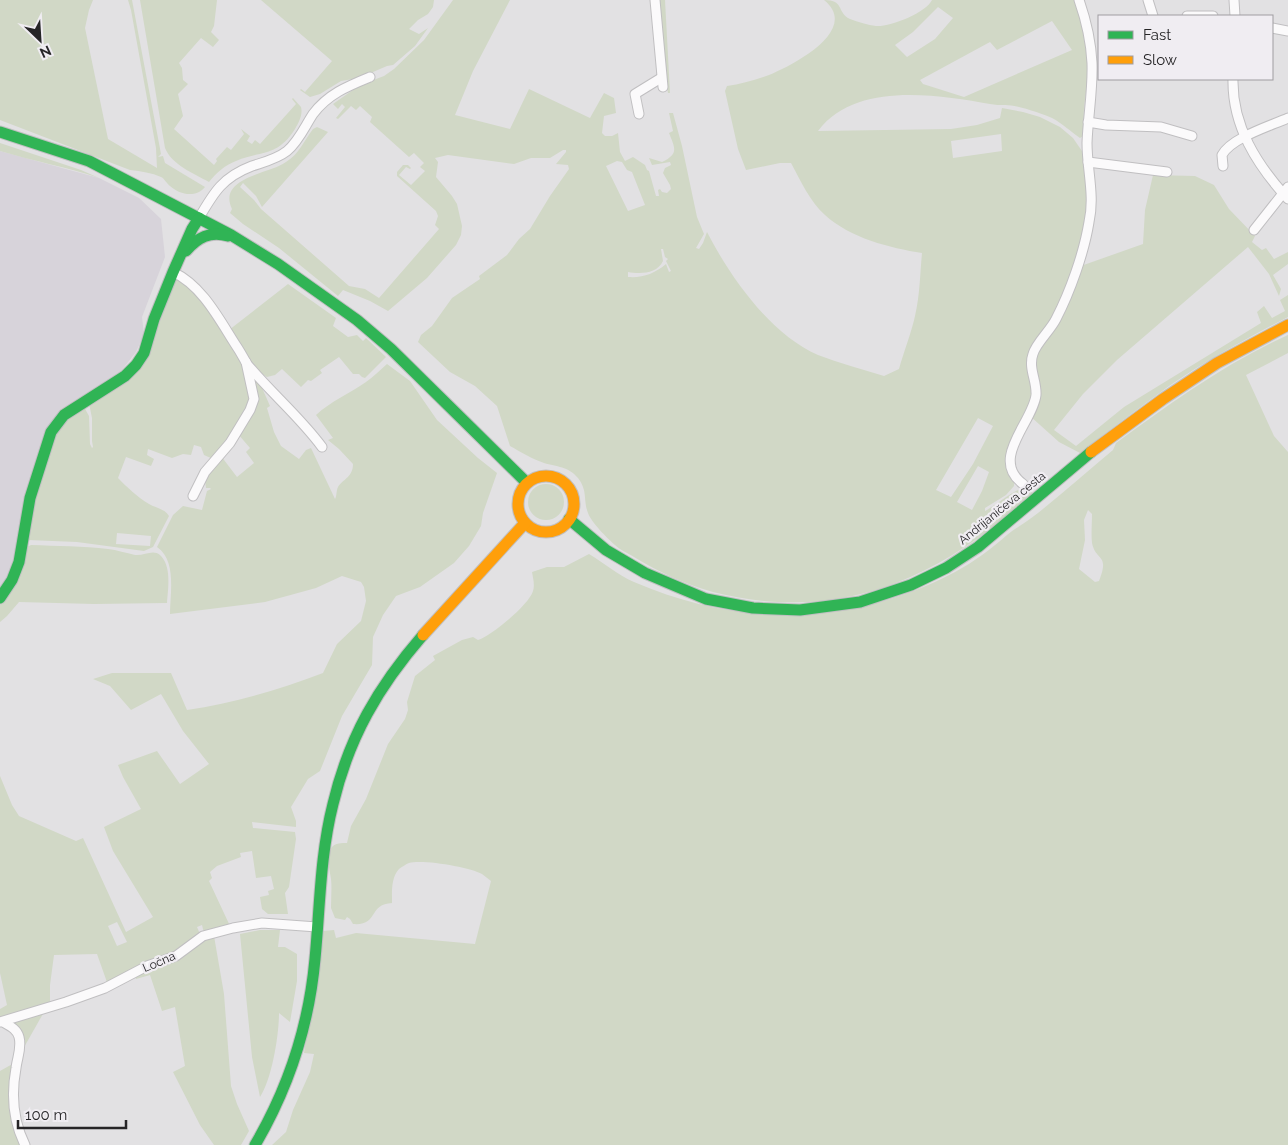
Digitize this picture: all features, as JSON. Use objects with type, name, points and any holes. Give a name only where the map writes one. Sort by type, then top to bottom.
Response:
[{"type":"main road","points":[[0,132],[89,161],[199,218],[278,264],[357,320],[391,349],[527,483]]},
{"type":"main road","points":[[0,598],[12,580],[19,562],[32,490],[47,440],[54,426],[64,415],[125,376],[136,365],[144,353],[154,319],[178,260],[199,218]]},
{"type":"main road","points":[[178,260],[193,242],[199,237],[209,234],[221,233],[227,235],[254,249]]},
{"type":"main road","name":"Andrijaničeva cesta","points":[[569,518],[606,550],[645,573],[706,599],[753,608],[800,610],[860,602],[911,585],[954,563],[978,547],[1090,453],[1163,399],[1217,363],[1288,325]]},
{"type":"main road","points":[[552,476],[567,486],[571,493],[573,502],[569,518],[564,525],[556,529],[540,531],[525,523],[520,515],[518,498],[527,483],[535,478],[552,476]]},
{"type":"main road","points":[[255,1145],[279,1102],[301,1042],[310,1001],[321,868],[331,807],[348,754],[370,705],[400,662],[439,615],[525,523]]},
{"type":"street","points":[[639,114],[635,94],[662,82],[655,0]]},
{"type":"street","points":[[1023,484],[1012,472],[1011,457],[1017,435],[1034,403],[1036,394],[1031,364],[1032,354],[1056,320],[1079,261],[1090,219],[1092,192],[1088,162],[1088,122],[1095,44],[1079,0]]},
{"type":"street","points":[[1148,0],[1153,15]]},
{"type":"street","points":[[1234,0],[1235,15]]},
{"type":"street","points":[[1273,28],[1288,32]]},
{"type":"street","points":[[199,218],[215,190],[226,180],[235,173],[280,156],[296,140],[315,111],[328,97],[370,77]]},
{"type":"street","points":[[1232,80],[1234,103],[1252,153],[1286,193],[1254,230]]},
{"type":"street","points":[[1223,166],[1221,161],[1223,152],[1245,137],[1288,118]]},
{"type":"street","points":[[1088,122],[1160,128],[1192,136]]},
{"type":"street","points":[[1088,162],[1167,172]]},
{"type":"street","points":[[173,272],[184,277],[200,293],[214,311],[246,362],[304,424],[322,447]]},
{"type":"street","points":[[193,496],[205,472],[230,443],[250,410],[254,399],[246,362]]},
{"type":"street","name":"Ločna","points":[[1,1022],[105,988],[147,966],[176,956],[203,936],[233,928],[262,924],[317,927]]},
{"type":"street","name":"Ločna","points":[[1,1022],[16,1030],[19,1036],[20,1044],[13,1089],[16,1119],[25,1145]]},
{"type":"shaded area","points":[[0,151],[99,178],[139,198],[161,219],[165,257],[142,317],[144,334],[136,352],[118,375],[78,403],[26,498],[13,567],[0,592]]},
{"type":"green space","points":[[0,0],[93,0],[85,28],[108,139],[157,168],[156,148],[128,0],[132,0],[161,154],[158,157],[163,156],[165,163],[205,187],[193,194],[178,192],[158,176],[130,170],[0,120]]},
{"type":"green space","points":[[140,0],[217,0],[214,26],[211,32],[219,40],[213,47],[201,38],[179,63],[182,68],[183,80],[188,84],[178,94],[183,116],[174,129],[214,165],[217,161],[216,159],[227,147],[231,150],[244,134],[241,129],[250,136],[247,141],[252,144],[255,140],[260,144],[296,104],[293,98],[301,107],[301,113],[298,124],[288,138],[276,149],[228,165],[209,182],[178,164],[165,148]]},
{"type":"green space","points":[[261,0],[434,0],[433,7],[428,14],[409,29],[419,34],[428,28],[415,46],[393,65],[359,78],[341,81],[320,94],[310,97],[300,90],[305,92],[332,61]]},
{"type":"green space","points":[[453,0],[510,0],[473,71],[455,115],[510,129],[529,89],[590,118],[604,93],[614,98],[616,113],[604,116],[602,133],[605,136],[612,136],[618,133],[620,152],[625,161],[633,157],[645,165],[649,171],[656,196],[659,196],[658,190],[660,189],[662,192],[667,193],[671,189],[663,173],[665,168],[671,165],[670,162],[652,165],[649,158],[662,162],[673,153],[674,147],[669,133],[673,131],[669,113],[673,113],[697,217],[704,234],[696,248],[699,249],[707,232],[727,267],[754,303],[784,334],[801,346],[826,358],[884,376],[899,369],[915,316],[922,253],[871,241],[835,223],[815,204],[791,163],[780,163],[746,170],[738,149],[725,91],[727,86],[769,75],[807,55],[819,45],[829,34],[834,23],[833,11],[824,0],[838,4],[843,13],[850,19],[882,26],[907,18],[923,10],[932,0],[1077,0],[1087,44],[1088,75],[1083,136],[1080,138],[1052,118],[1021,108],[922,95],[898,95],[875,98],[853,104],[834,115],[818,131],[951,129],[977,125],[1000,118],[1002,108],[1040,117],[1060,127],[1073,138],[1084,154],[1088,188],[1085,230],[1063,302],[1033,347],[1033,398],[1016,435],[1014,486],[1006,495],[985,508],[985,511],[1019,490],[1025,489],[1033,493],[998,523],[962,549],[924,571],[886,587],[846,597],[804,602],[759,600],[713,592],[672,577],[617,547],[592,521],[587,508],[583,487],[578,478],[566,469],[544,463],[510,446],[497,406],[475,386],[450,372],[418,342],[421,335],[432,326],[452,298],[480,279],[479,276],[507,255],[519,239],[530,229],[569,169],[568,165],[556,164],[566,150],[550,158],[531,158],[514,164],[448,155],[435,158],[438,162],[436,177],[457,204],[462,226],[461,235],[456,245],[427,278],[388,311],[343,290],[338,296],[279,248],[230,213],[232,209],[229,198],[232,190],[238,183],[291,159],[313,129],[317,127],[328,132],[262,207],[256,196],[243,183],[240,187],[261,209],[349,286],[365,289],[379,298],[439,229],[435,225],[438,216],[436,211],[397,176],[397,172],[403,165],[408,165],[411,168],[406,167],[399,175],[411,185],[425,171],[420,167],[424,163],[414,153],[409,157],[370,122],[372,117],[360,106],[356,110],[351,106],[338,119],[336,118],[345,107],[342,104],[338,109],[333,104],[360,85],[384,76],[394,69],[424,40]],"holes":[[[938,7],[953,18],[935,39],[907,57],[895,45],[913,32]],[[1052,21],[1072,50],[964,97],[923,84],[920,80],[990,42],[997,50]],[[1001,134],[1002,151],[953,158],[951,141]],[[617,161],[622,162],[627,170],[632,172],[645,205],[628,211],[606,166]],[[661,249],[663,249],[671,271],[669,272],[666,264],[648,275],[628,277],[628,272],[648,272],[663,261]],[[978,418],[993,426],[973,464],[951,497],[936,490]],[[978,466],[989,472],[972,510],[957,502]]]},
{"type":"green space","points":[[657,0],[665,0],[670,93],[668,93],[665,78]]},
{"type":"green space","points":[[0,143],[81,170],[99,178],[0,151]]},
{"type":"green space","points":[[1153,175],[1195,176],[1214,185],[1229,209],[1255,236],[1252,242],[1262,250],[1266,248],[1274,259],[1288,252],[1288,264],[1273,275],[1281,289],[1279,296],[1269,274],[1248,247],[1117,360],[1083,394],[1054,430],[1076,446],[1124,407],[1261,323],[1257,312],[1264,306],[1272,318],[1285,311],[1280,300],[1288,295],[1288,317],[1183,376],[1080,453],[1059,442],[1030,416],[1038,398],[1033,359],[1078,267],[1143,244],[1145,210]]},
{"type":"green space","points":[[178,279],[200,297],[242,357],[251,393],[249,409],[213,459],[204,455],[201,447],[194,445],[191,455],[183,454],[172,458],[148,449],[147,455],[154,459],[151,466],[126,457],[118,478],[140,498],[163,510],[169,516],[153,547],[144,551],[77,542],[28,540],[33,502],[57,427],[84,407],[89,416],[90,444],[93,447],[92,418],[89,403],[111,388],[156,332],[175,281]],"holes":[[[117,533],[151,536],[150,546],[116,544]]]},
{"type":"green space","points":[[288,284],[336,318],[333,326],[348,337],[357,335],[363,341],[366,338],[386,357],[365,378],[359,374],[353,374],[339,357],[320,370],[322,373],[311,381],[308,380],[301,387],[282,369],[275,375],[267,377],[261,373],[246,356],[229,330]]},
{"type":"green space","points":[[1288,335],[1288,353],[1246,375],[1274,436],[1288,452],[1288,1145],[272,1145],[286,1132],[293,1110],[310,1072],[314,1054],[304,1053],[323,931],[334,930],[336,938],[356,933],[475,944],[491,881],[482,874],[446,864],[409,863],[396,873],[392,885],[392,903],[379,907],[367,922],[353,924],[347,917],[345,920],[335,918],[331,908],[329,854],[335,845],[347,843],[351,826],[366,799],[388,744],[405,719],[408,710],[407,702],[415,676],[435,660],[433,656],[462,640],[473,637],[478,640],[492,633],[509,619],[525,604],[533,591],[532,572],[547,567],[564,567],[589,554],[634,582],[674,597],[715,608],[755,614],[796,615],[836,611],[876,603],[916,590],[976,560],[1057,498],[1113,450],[1116,443],[1199,384]],"holes":[[[1088,510],[1092,514],[1092,543],[1096,553],[1103,562],[1099,581],[1095,582],[1079,569],[1085,540],[1084,520]]]},
{"type":"green space","points":[[387,364],[410,381],[437,420],[497,473],[483,513],[481,526],[469,546],[454,563],[420,587],[396,596],[383,615],[373,637],[372,665],[342,716],[320,771],[308,779],[291,807],[296,827],[252,822],[253,828],[295,832],[296,839],[289,887],[285,893],[288,914],[268,914],[262,909],[260,897],[269,895],[268,891],[274,889],[271,876],[256,878],[252,851],[240,853],[241,857],[217,866],[210,872],[212,878],[209,881],[230,926],[204,933],[202,925],[197,927],[200,934],[184,949],[108,985],[97,954],[54,955],[50,985],[50,1006],[0,1020],[0,1009],[7,1005],[0,973],[0,776],[12,805],[19,816],[76,841],[83,838],[126,932],[153,917],[113,851],[104,827],[141,809],[118,765],[157,751],[180,784],[209,764],[183,731],[161,694],[131,710],[110,686],[93,679],[112,673],[171,673],[187,710],[256,695],[323,673],[337,644],[361,621],[366,601],[364,587],[361,582],[342,576],[316,588],[265,602],[170,614],[170,569],[163,553],[157,547],[173,515],[183,506],[202,510],[207,491],[211,489],[206,488],[205,480],[221,456],[237,477],[254,463],[246,452],[250,448],[238,434],[253,411],[250,375],[259,381],[270,406],[267,408],[274,432],[281,446],[299,459],[306,450],[311,448],[335,499],[338,487],[350,475],[353,464],[328,440],[333,438],[316,415],[366,382]],"holes":[[[117,922],[127,942],[117,946],[108,926]]]},
{"type":"green space","points":[[546,484],[559,489],[564,502],[559,515],[546,520],[533,515],[528,502],[533,489]]},
{"type":"green space","points":[[31,545],[99,548],[135,555],[157,553],[164,560],[168,571],[167,603],[19,602],[0,622],[0,605],[10,592],[27,547]]},
{"type":"green space","points":[[260,930],[280,930],[278,947],[285,947],[297,954],[297,981],[290,1022],[279,1013],[274,1056],[268,1079],[260,1097],[252,1057],[240,934]]},
{"type":"green space","points":[[214,936],[224,994],[231,1086],[249,1131],[241,1145],[214,1145],[200,1125],[173,1072],[185,1066],[175,1007],[162,1011],[150,975],[136,979],[135,975],[200,940]]},
{"type":"green space","points":[[44,1012],[23,1049],[10,1023]]},
{"type":"green space","points":[[16,1062],[12,1077],[24,1145],[0,1145],[0,1071]]},
{"type":"traffic: fast","points":[[0,132],[89,161],[231,235],[278,264],[357,320],[391,349],[527,483]]},
{"type":"traffic: fast","points":[[0,598],[12,580],[19,562],[30,498],[51,432],[64,415],[125,376],[136,365],[144,353],[154,319],[173,272],[192,229],[199,218]]},
{"type":"traffic: fast","points":[[186,251],[205,236],[216,234],[228,236]]},
{"type":"traffic: fast","points":[[569,519],[606,550],[645,573],[706,599],[753,608],[800,610],[860,602],[911,585],[946,568],[978,547],[1091,452]]},
{"type":"traffic: fast","points":[[255,1145],[278,1101],[296,1055],[308,1008],[315,959],[325,842],[333,804],[347,757],[367,714],[379,694],[392,674],[423,635]]},
{"type":"traffic: slow","points":[[1091,452],[1163,399],[1217,363],[1288,325]]},
{"type":"traffic: slow","points":[[546,476],[557,478],[566,484],[572,493],[574,504],[572,515],[566,524],[557,530],[546,532],[535,530],[526,524],[520,515],[518,504],[520,493],[526,484],[535,478],[546,476]]},
{"type":"traffic: slow","points":[[423,635],[525,523]]}]
